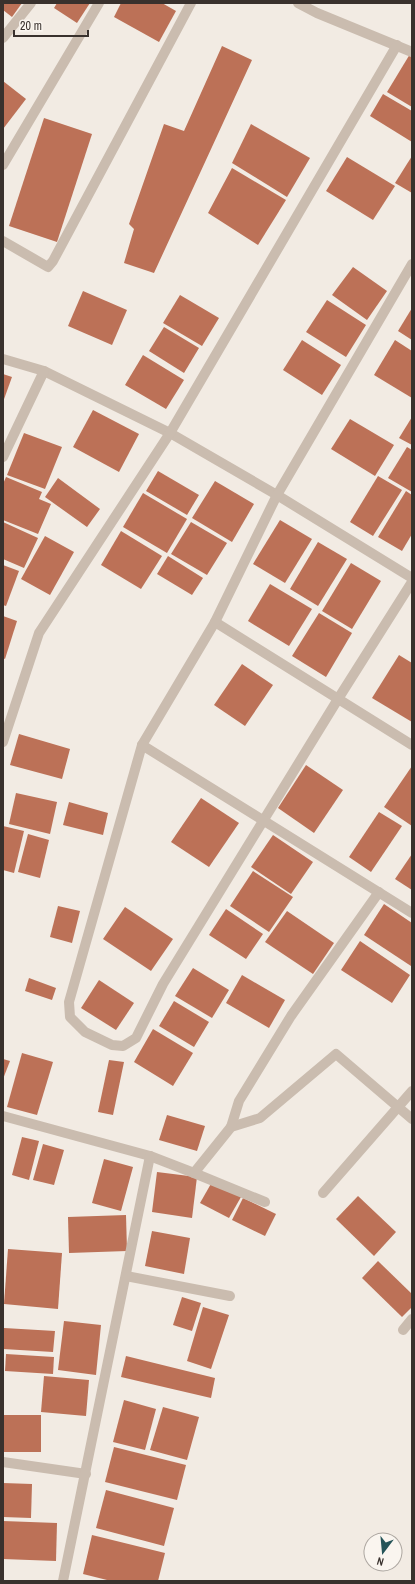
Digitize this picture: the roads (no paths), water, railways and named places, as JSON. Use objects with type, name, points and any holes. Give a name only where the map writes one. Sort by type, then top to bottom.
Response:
[{"type":"street","points":[[3,38],[31,3]]},
{"type":"street","points":[[3,165],[99,3]]},
{"type":"street","points":[[3,241],[48,267],[53,261],[191,3]]},
{"type":"street","points":[[298,3],[317,13],[412,52]]},
{"type":"street","points":[[3,742],[39,633],[170,433],[397,45]]},
{"type":"street","points":[[412,264],[277,495],[215,622],[142,745],[69,1002],[70,1017],[85,1032],[112,1045],[123,1046],[136,1038],[163,984],[263,820],[412,582]]},
{"type":"street","points":[[3,359],[44,371],[170,433],[277,495],[412,578]]},
{"type":"street","points":[[3,457],[44,371]]},
{"type":"street","points":[[215,622],[412,746]]},
{"type":"street","points":[[142,745],[412,913]]},
{"type":"street","points":[[194,1173],[231,1127],[240,1101],[291,1016],[379,892]]},
{"type":"street","points":[[231,1127],[260,1118],[336,1054],[412,1119]]},
{"type":"street","points":[[323,1193],[412,1091]]},
{"type":"street","points":[[3,1116],[150,1156],[265,1202]]},
{"type":"street","points":[[63,1581],[150,1156]]},
{"type":"street","points":[[126,1276],[230,1296]]},
{"type":"street","points":[[403,1330],[412,1319]]},
{"type":"street","points":[[3,1462],[86,1474]]}]
